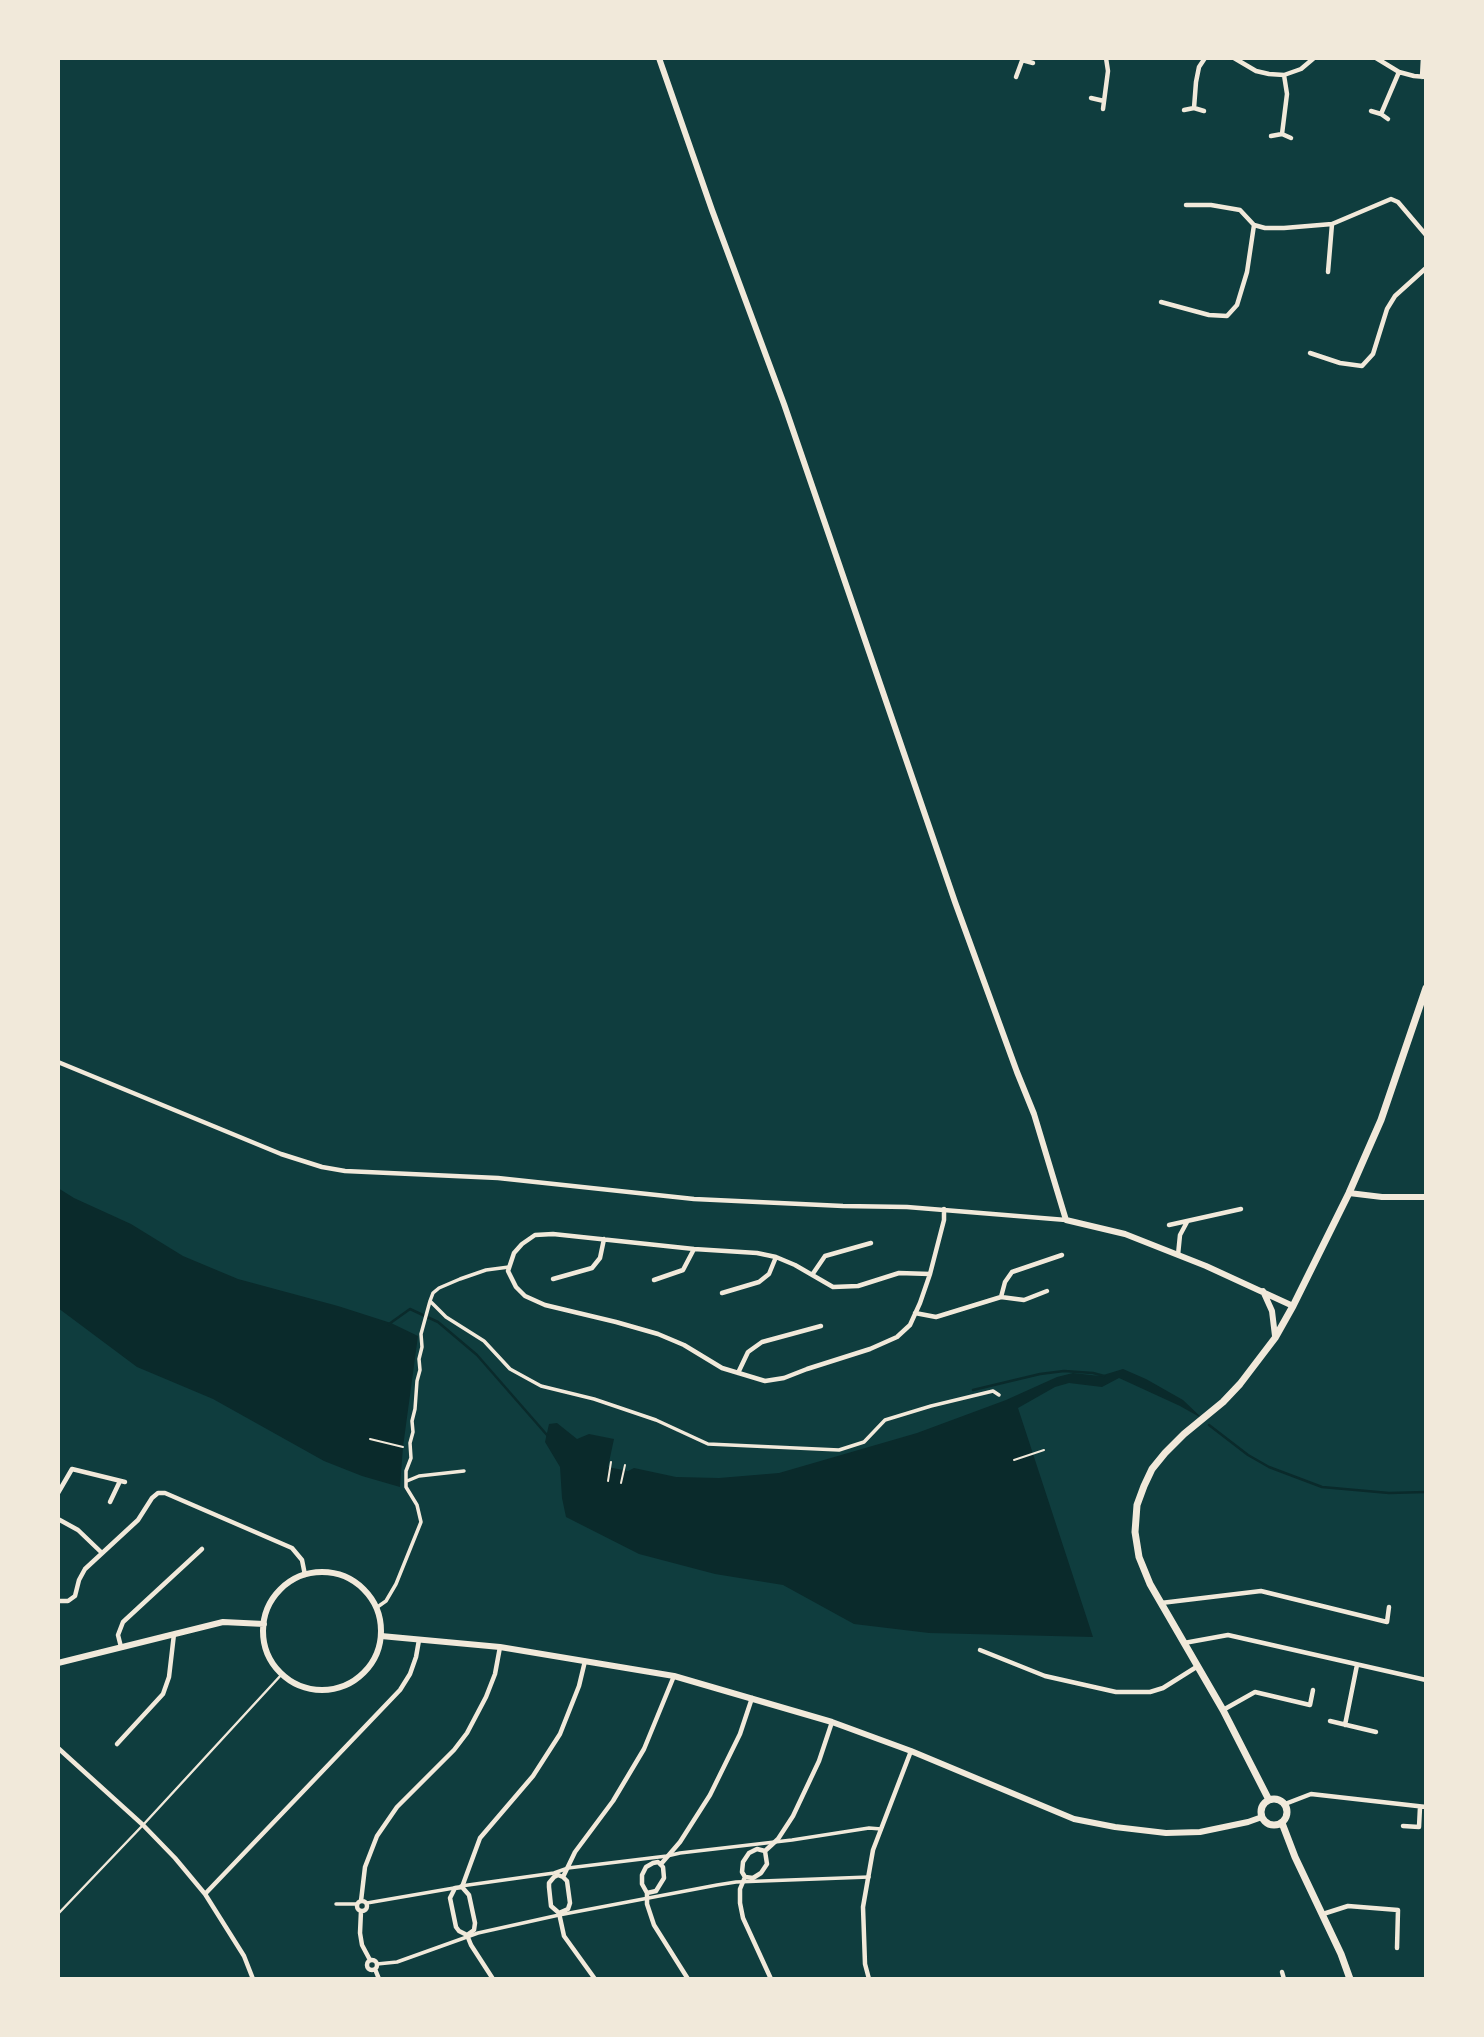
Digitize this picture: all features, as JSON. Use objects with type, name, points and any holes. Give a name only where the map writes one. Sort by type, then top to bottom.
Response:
[{"type":"main road","points":[[1269,1800],[1223,1710],[1160,1603],[1139,1557],[1135,1532],[1137,1505],[1152,1469],[1165,1453],[1240,1384],[1275,1338],[1293,1306],[1349,1193],[1381,1120],[1426,988]]},
{"type":"main road","points":[[1278,1799],[1285,1804],[1287,1816],[1282,1823],[1273,1825],[1262,1817],[1262,1809],[1269,1800],[1278,1799]]},
{"type":"main road","points":[[1282,1823],[1350,1979]]},
{"type":"street","points":[[659,58],[784,404],[960,915],[1034,1114],[1066,1220]]},
{"type":"street","points":[[1102,109],[1108,71],[1106,58]]},
{"type":"street","points":[[1194,108],[1199,67],[1205,58]]},
{"type":"street","points":[[1234,58],[1256,71],[1284,75],[1301,69],[1314,58]]},
{"type":"street","points":[[1376,58],[1399,72],[1424,77],[1423,58]]},
{"type":"street","points":[[1016,77],[1022,59],[1033,63]]},
{"type":"street","points":[[1381,114],[1399,72]]},
{"type":"street","points":[[1282,134],[1287,93],[1284,75]]},
{"type":"street","points":[[1091,98],[1104,101]]},
{"type":"street","points":[[1184,110],[1194,108],[1204,111]]},
{"type":"street","points":[[1371,111],[1388,119]]},
{"type":"street","points":[[1271,136],[1282,134],[1291,138]]},
{"type":"street","points":[[1186,205],[1211,205],[1240,210],[1254,225],[1284,228],[1332,224],[1391,199],[1398,202],[1425,231]]},
{"type":"street","points":[[1328,272],[1332,224]]},
{"type":"street","points":[[1161,302],[1209,315],[1227,316],[1237,305],[1247,272],[1254,225]]},
{"type":"street","points":[[1310,353],[1340,363],[1362,366],[1373,354],[1387,309],[1395,296],[1426,268]]},
{"type":"street","points":[[58,1062],[281,1154],[322,1167],[345,1171],[498,1178],[694,1199],[944,1209],[1066,1220],[1125,1234],[1293,1306]]},
{"type":"street","points":[[1349,1193],[1382,1197],[1426,1197]]},
{"type":"street","points":[[930,1274],[900,1273],[858,1286],[833,1287],[776,1257],[757,1253],[694,1250],[553,1234],[536,1235],[518,1247],[509,1267],[516,1287],[525,1296],[545,1305],[659,1335],[684,1345],[722,1368],[765,1381],[784,1378],[870,1349],[897,1337],[910,1325],[930,1274],[944,1220],[944,1209]]},
{"type":"street","points":[[1169,1225],[1241,1209]]},
{"type":"street","points":[[1178,1255],[1180,1235],[1188,1221]]},
{"type":"street","points":[[553,1279],[592,1268],[600,1258],[604,1239]]},
{"type":"street","points":[[812,1275],[825,1256],[871,1243]]},
{"type":"street","points":[[654,1280],[682,1270],[694,1250]]},
{"type":"street","points":[[1001,1297],[1005,1282],[1012,1272],[1062,1255]]},
{"type":"street","points":[[722,1293],[759,1282],[769,1274],[776,1257]]},
{"type":"street","points":[[376,1608],[386,1601],[396,1584],[421,1522],[417,1505],[406,1487],[406,1471],[411,1451],[416,1381],[420,1370],[421,1334],[429,1301],[439,1288],[460,1279],[486,1270],[509,1267]]},
{"type":"street","points":[[915,1313],[936,1317],[1001,1297],[1024,1300],[1047,1291]]},
{"type":"street","points":[[1263,1292],[1272,1311],[1275,1338]]},
{"type":"street","points":[[429,1301],[446,1317],[484,1341],[510,1369],[541,1386],[594,1399],[656,1420],[708,1444],[840,1449],[864,1442],[886,1420],[993,1391],[999,1395]]},
{"type":"street","points":[[737,1373],[748,1352],[762,1342],[821,1326]]},
{"type":"street","points":[[58,1493],[72,1469],[122,1482],[110,1502]]},
{"type":"street","points":[[407,1480],[464,1471]]},
{"type":"street","points":[[58,1601],[68,1601],[75,1596],[85,1569],[138,1520],[158,1493],[165,1493],[292,1548],[302,1560],[305,1575]]},
{"type":"street","points":[[58,1519],[78,1530],[102,1553]]},
{"type":"street","points":[[122,1648],[118,1634],[123,1622],[202,1549]]},
{"type":"street","points":[[319,1572],[347,1578],[369,1596],[380,1622],[378,1651],[371,1664],[349,1684],[335,1689],[306,1688],[292,1682],[272,1662],[266,1650],[264,1624],[273,1598],[282,1588],[305,1575],[319,1572]]},
{"type":"street","points":[[1160,1603],[1261,1591],[1387,1622],[1389,1607]]},
{"type":"street","points":[[58,1663],[223,1622],[264,1624]]},
{"type":"street","points":[[117,1744],[163,1694],[169,1677],[174,1633]]},
{"type":"street","points":[[1184,1643],[1228,1635],[1426,1680]]},
{"type":"street","points":[[381,1636],[500,1647],[674,1676],[832,1722],[911,1751],[1074,1819],[1117,1828],[1167,1833],[1200,1832],[1262,1817]]},
{"type":"street","points":[[205,1894],[400,1690],[416,1657],[419,1640]]},
{"type":"street","points":[[500,1647],[495,1674],[467,1733],[454,1750],[397,1807],[377,1836],[365,1867],[362,1903],[358,1908],[361,1910],[362,1945],[370,1960],[367,1963],[371,1970],[467,1936],[647,1896],[717,1885],[869,1877]]},
{"type":"street","points":[[980,1650],[1045,1676],[1116,1692],[1150,1692],[1163,1688],[1198,1666]]},
{"type":"street","points":[[462,1886],[480,1838],[533,1776],[560,1734],[579,1686],[585,1660]]},
{"type":"street","points":[[1345,1725],[1357,1665]]},
{"type":"street","points":[[564,1877],[575,1852],[633,1769],[649,1738],[674,1676]]},
{"type":"street","points":[[1223,1710],[1255,1692],[1310,1705],[1313,1690]]},
{"type":"street","points":[[661,1864],[680,1842],[710,1794],[740,1734],[752,1698]]},
{"type":"street","points":[[1330,1721],[1376,1732]]},
{"type":"street","points":[[765,1851],[793,1816],[819,1761],[832,1722]]},
{"type":"street","points":[[58,1748],[143,1825],[175,1858],[205,1894],[244,1956],[253,1979]]},
{"type":"street","points":[[869,1979],[863,1907],[873,1850],[911,1751]]},
{"type":"street","points":[[1285,1804],[1311,1794],[1423,1807],[1419,1827],[1402,1826]]},
{"type":"street","points":[[336,1904],[362,1903],[568,1868],[869,1828],[881,1829]]},
{"type":"street","points":[[746,1877],[742,1868],[746,1857],[757,1849],[765,1851]]},
{"type":"street","points":[[746,1877],[753,1878],[761,1873],[767,1864],[765,1851]]},
{"type":"street","points":[[661,1864],[653,1863],[646,1867],[642,1884],[654,1925],[688,1979]]},
{"type":"street","points":[[647,1896],[661,1886],[664,1872],[661,1864]]},
{"type":"street","points":[[559,1914],[568,1909],[570,1903],[567,1881],[558,1875],[549,1883],[551,1906],[559,1914],[564,1936],[595,1979]]},
{"type":"street","points":[[746,1877],[740,1889],[743,1918],[771,1979]]},
{"type":"street","points":[[462,1886],[469,1895],[475,1923],[474,1930],[467,1936]]},
{"type":"street","points":[[462,1886],[455,1888],[450,1898],[456,1927],[467,1936],[494,1979]]},
{"type":"street","points":[[361,1910],[366,1909],[362,1903]]},
{"type":"street","points":[[1322,1914],[1348,1906],[1398,1910],[1397,1948]]},
{"type":"street","points":[[376,1967],[379,1979]]},
{"type":"street","points":[[1282,1972],[1284,1979]]},
{"type":"lane","points":[[58,1914],[282,1674]]},
{"type":"path","points":[[370,1439],[403,1447]]},
{"type":"path","points":[[1014,1460],[1044,1450]]},
{"type":"path","points":[[608,1481],[611,1462]]},
{"type":"path","points":[[621,1483],[625,1465]]},
{"type":"water","points":[[58,1188],[131,1224],[183,1256],[238,1279],[338,1306],[391,1323],[418,1336],[400,1487],[324,1461],[213,1399],[137,1367],[58,1308]]},
{"type":"water","points":[[1123,1369],[1183,1400],[1203,1419],[1119,1378],[1102,1387],[1069,1383],[1055,1387],[1018,1408],[1093,1637],[929,1633],[854,1624],[783,1585],[715,1574],[639,1554],[566,1517],[560,1467],[545,1442],[549,1424],[557,1423],[577,1439],[589,1434],[614,1439],[608,1467],[628,1471],[634,1468],[676,1477],[719,1478],[779,1473],[917,1433],[1006,1400],[1057,1377],[1073,1373],[1100,1376]]},
{"type":"waterway","points":[[389,1324],[410,1309],[438,1322],[477,1355],[547,1435]]},
{"type":"waterway","points":[[973,1390],[1064,1371],[1104,1376]]},
{"type":"waterway","points":[[1209,1425],[1248,1455],[1269,1467],[1322,1487],[1389,1493],[1426,1492]]}]
